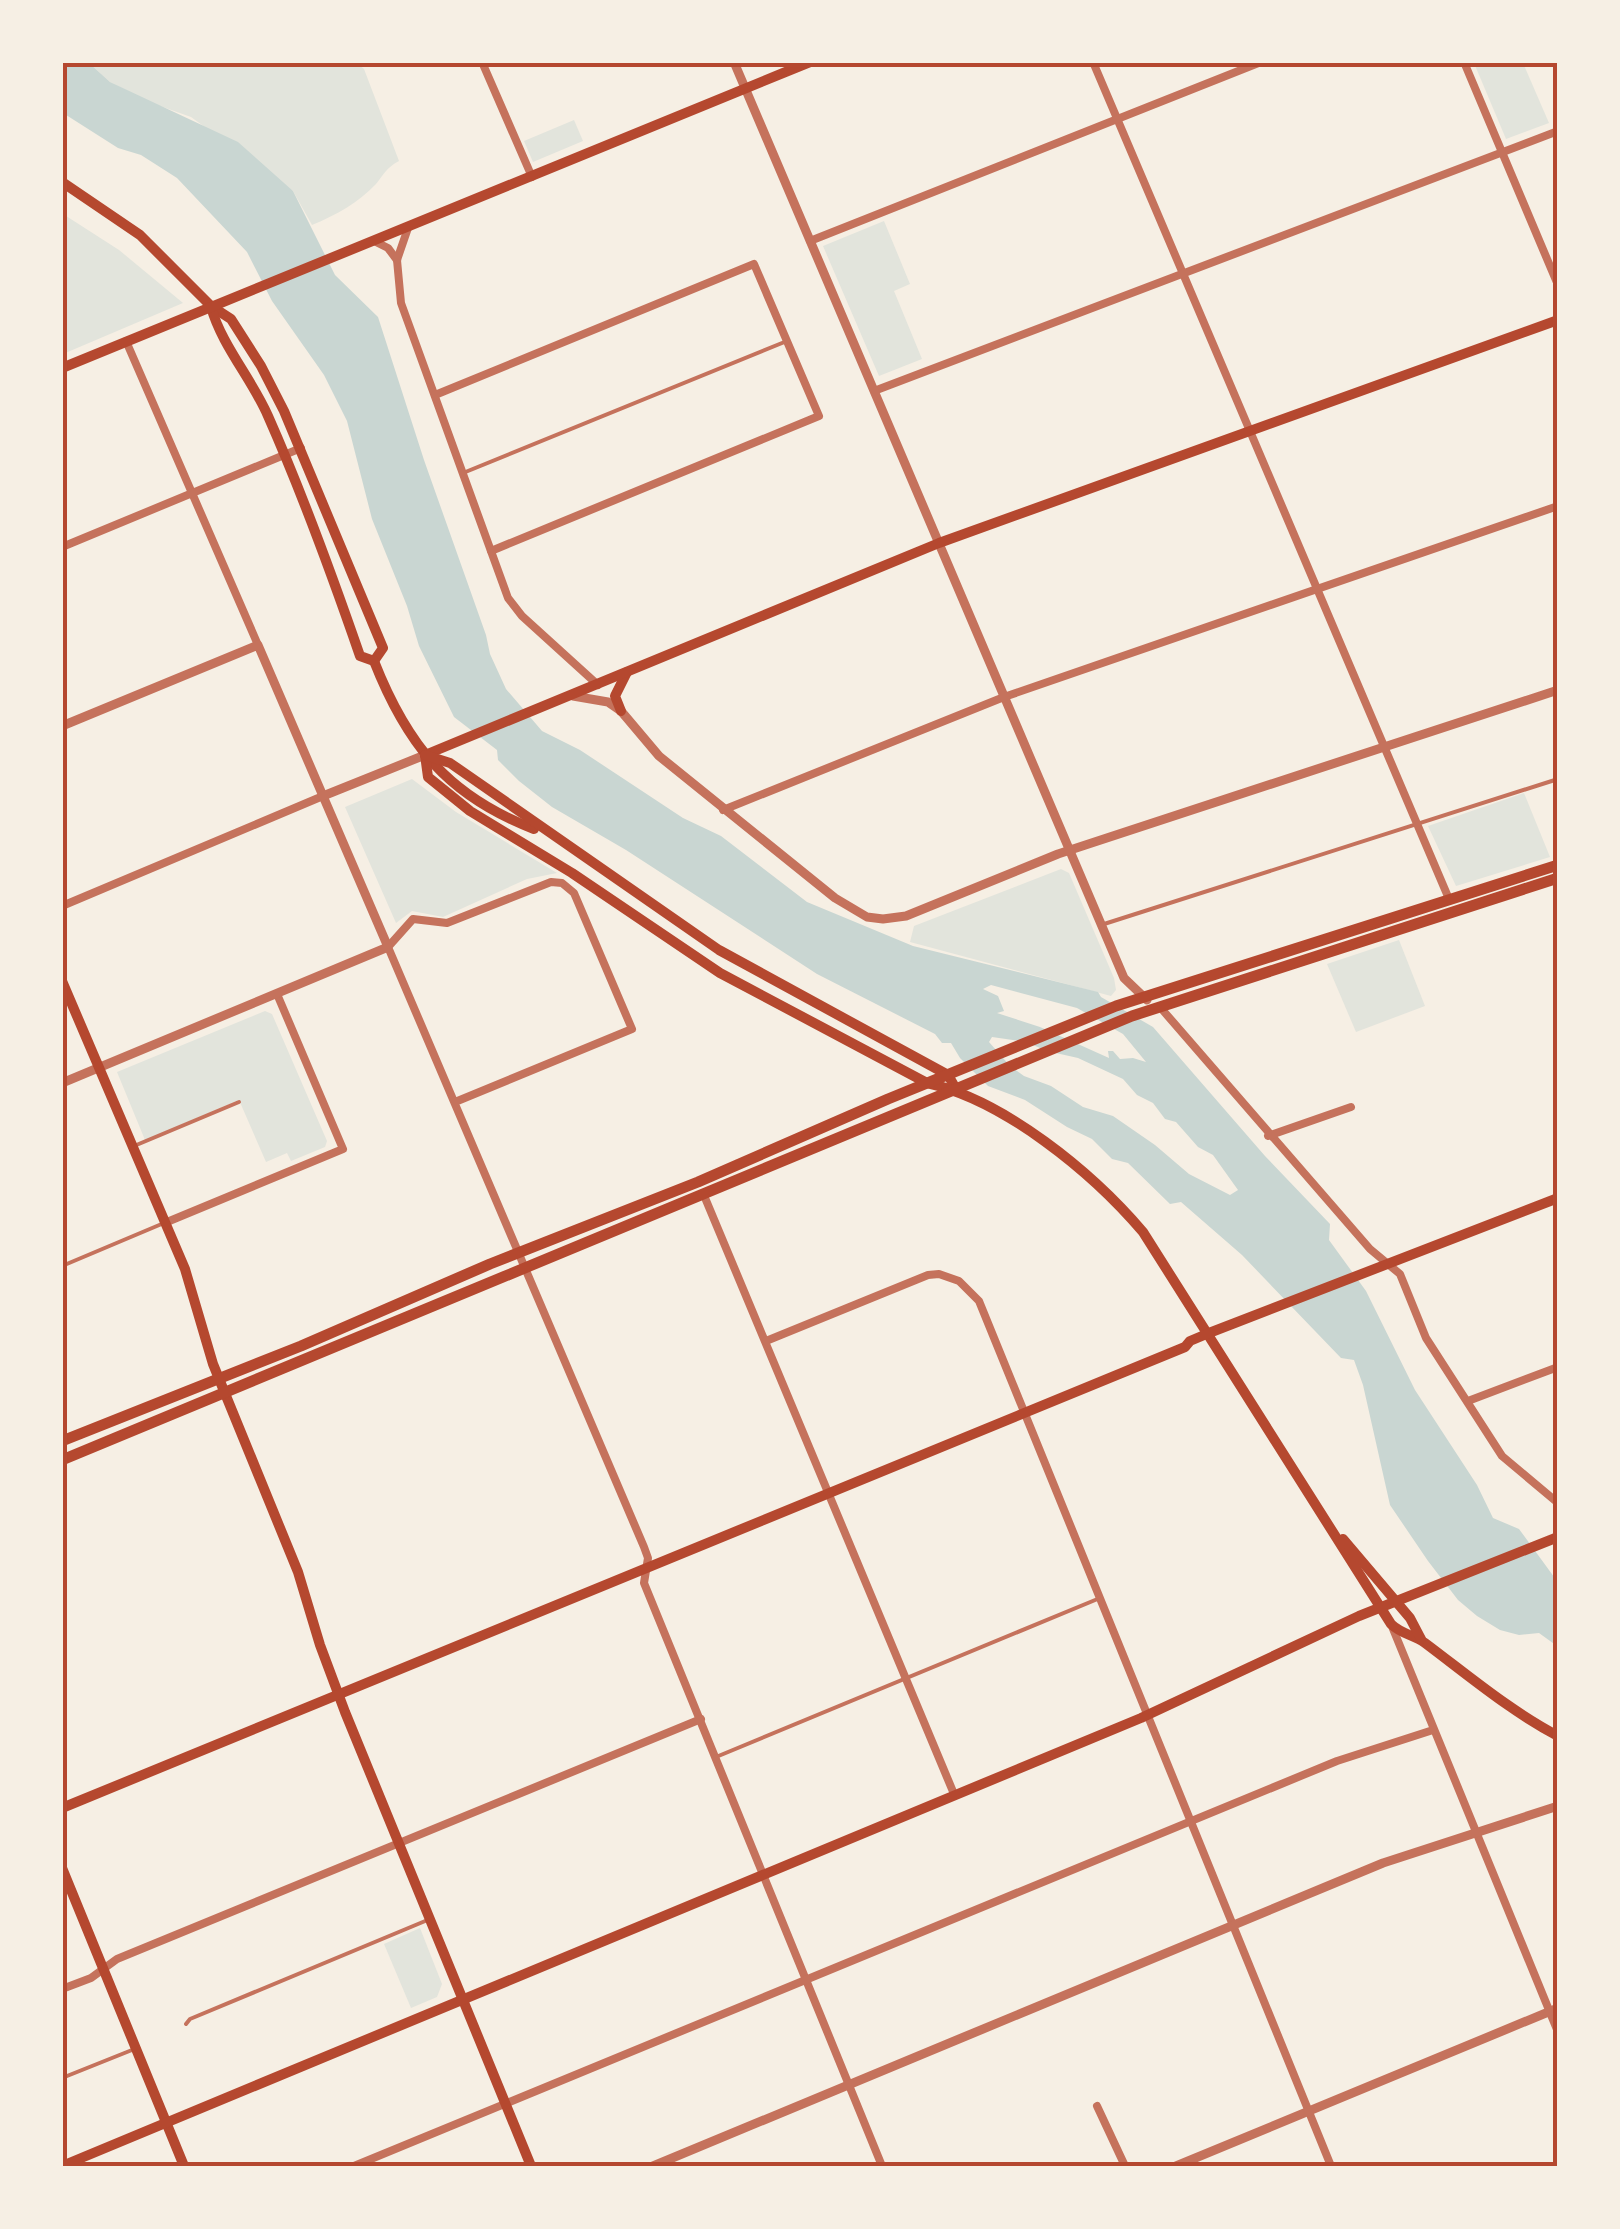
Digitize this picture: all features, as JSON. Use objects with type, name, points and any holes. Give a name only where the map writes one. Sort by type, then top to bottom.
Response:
[{"type":"main road","points":[[62,368],[810,62]]},
{"type":"main road","points":[[64,185],[154,246],[211,306],[231,320],[254,355],[301,448],[382,648],[374,661]]},
{"type":"main road","points":[[211,306],[216,327],[251,381],[284,455],[360,656],[374,661],[394,710],[425,755],[428,777],[470,811],[572,873],[720,973],[927,1083],[956,1089],[1064,1154],[1143,1232],[1391,1624],[1422,1640],[1482,1689],[1558,1736]]},
{"type":"main road","points":[[425,755],[938,543],[1558,320]]},
{"type":"main road","points":[[621,711],[616,691],[627,671]]},
{"type":"main road","points":[[425,755],[450,763],[737,961],[948,1075],[956,1089]]},
{"type":"main road","points":[[62,1460],[927,1083],[1116,1006],[1558,865]]},
{"type":"main road","points":[[62,1441],[522,1260],[703,1194],[1132,1016],[1558,878]]},
{"type":"main road","points":[[62,981],[186,1269],[218,1379],[298,1572],[338,1695],[531,2166]]},
{"type":"main road","points":[[62,1808],[1026,1413],[1185,1347],[1190,1341],[1558,1198]]},
{"type":"main road","points":[[1325,1516],[1410,1618],[1422,1640]]},
{"type":"main road","points":[[62,2166],[1148,1715],[1380,1608],[1554,1538]]},
{"type":"main road","points":[[62,1868],[184,2166]]},
{"type":"street","points":[[482,62],[532,177]]},
{"type":"street","points":[[734,62],[1127,984],[1160,1007],[1268,1136],[1370,1249],[1400,1274],[1426,1338],[1502,1456],[1558,1503]]},
{"type":"street","points":[[1093,62],[1449,900]]},
{"type":"street","points":[[810,241],[1261,62]]},
{"type":"street","points":[[1464,62],[1558,284]]},
{"type":"street","points":[[874,391],[1558,131]]},
{"type":"street","points":[[408,228],[397,260],[401,303],[511,604],[598,685]]},
{"type":"street","points":[[370,242],[388,248],[397,260]]},
{"type":"street","points":[[434,395],[754,264],[819,416],[490,551]]},
{"type":"street","points":[[126,341],[648,1555],[644,1582],[882,2166]]},
{"type":"street","points":[[62,547],[301,448]]},
{"type":"street","points":[[723,810],[1004,696],[1558,506]]},
{"type":"street","points":[[62,726],[258,645]]},
{"type":"street","points":[[569,698],[608,702],[621,711],[659,756],[723,810],[835,898],[860,914],[883,920],[906,916],[1070,850],[1558,690]]},
{"type":"street","points":[[62,906],[425,755]]},
{"type":"street","points":[[62,1084],[388,948],[409,920],[419,918],[447,924],[541,886],[565,884],[574,893],[632,1029],[455,1102]]},
{"type":"street","points":[[167,1222],[343,1149],[277,994]]},
{"type":"street","points":[[1268,1136],[1351,1107]]},
{"type":"street","points":[[703,1194],[954,1794]]},
{"type":"street","points":[[766,1341],[914,1279],[939,1274],[967,1287],[979,1302],[1331,2166]]},
{"type":"street","points":[[1468,1401],[1558,1368]]},
{"type":"street","points":[[1391,1624],[1553,2010],[1558,2032]]},
{"type":"street","points":[[62,1989],[116,1959],[700,1719]]},
{"type":"street","points":[[354,2166],[1338,1761],[1433,1730]]},
{"type":"street","points":[[653,2166],[1232,1924],[1383,1864],[1558,1806]]},
{"type":"street","points":[[1176,2166],[1553,2010]]},
{"type":"street","points":[[1097,2106],[1124,2166]]},
{"type":"lane","points":[[463,474],[787,342]]},
{"type":"lane","points":[[1102,924],[1558,780]]},
{"type":"lane","points":[[134,1146],[238,1102]]},
{"type":"lane","points":[[62,1266],[167,1222]]},
{"type":"lane","points":[[716,1757],[1100,1598]]},
{"type":"lane","points":[[186,2024],[234,1998],[430,1919]]},
{"type":"lane","points":[[62,2078],[136,2048]]},
{"type":"shaded area","points":[[63,63],[89,63],[110,82],[238,142],[293,191],[335,275],[378,317],[490,654],[506,689],[542,731],[580,750],[683,818],[721,836],[807,902],[913,946],[1098,992],[1153,1027],[1330,1224],[1329,1240],[1366,1291],[1415,1390],[1477,1485],[1493,1518],[1519,1529],[1557,1581],[1557,1646],[1539,1633],[1519,1635],[1500,1630],[1458,1600],[1390,1505],[1354,1360],[1341,1358],[1242,1255],[1181,1202],[1170,1204],[1128,1163],[1112,1159],[1092,1139],[1025,1100],[988,1086],[951,1043],[942,1043],[935,1034],[817,974],[626,850],[552,807],[498,760],[497,750],[454,717],[419,646],[372,519],[347,421],[324,375],[272,301],[247,252],[177,178],[141,155],[118,148],[63,113]],"holes":[[[991,985],[1077,1008],[1123,1034],[1146,1062],[1120,1059],[1113,1051],[1108,1051],[1109,1058],[1040,1027],[997,1013],[1004,1011],[998,996],[983,989]],[[992,1037],[1026,1042],[1078,1058],[1123,1079],[1137,1095],[1153,1103],[1165,1119],[1176,1122],[1198,1147],[1213,1155],[1238,1190],[1230,1195],[1189,1174],[1113,1116],[1083,1107],[1051,1086],[1024,1076],[989,1042]]]},
{"type":"shaded area","points":[[89,63],[357,63],[364,69],[399,161],[354,203],[312,225],[293,191],[191,117],[110,82]]},
{"type":"shaded area","points":[[1474,63],[1523,63],[1549,123],[1506,139]]},
{"type":"shaded area","points":[[574,120],[583,141],[533,162],[524,141]]},
{"type":"shaded area","points":[[63,214],[119,250],[183,303],[63,354]]},
{"type":"shaded area","points":[[884,221],[910,284],[894,291],[922,359],[879,376],[823,246]]},
{"type":"shaded area","points":[[412,779],[456,812],[557,873],[527,879],[443,917],[412,911],[396,923],[345,807]]},
{"type":"shaded area","points":[[1524,793],[1550,857],[1456,886],[1428,826]]},
{"type":"shaded area","points":[[1061,869],[1069,873],[1114,978],[1116,990],[1111,996],[910,942],[914,926]]},
{"type":"shaded area","points":[[1399,940],[1425,1006],[1356,1032],[1327,964]]},
{"type":"shaded area","points":[[265,1011],[272,1014],[327,1141],[325,1147],[291,1161],[287,1153],[266,1162],[239,1100],[145,1140],[117,1072]]},
{"type":"shaded area","points":[[420,1928],[442,1984],[437,1997],[411,2008],[384,1944]]}]
